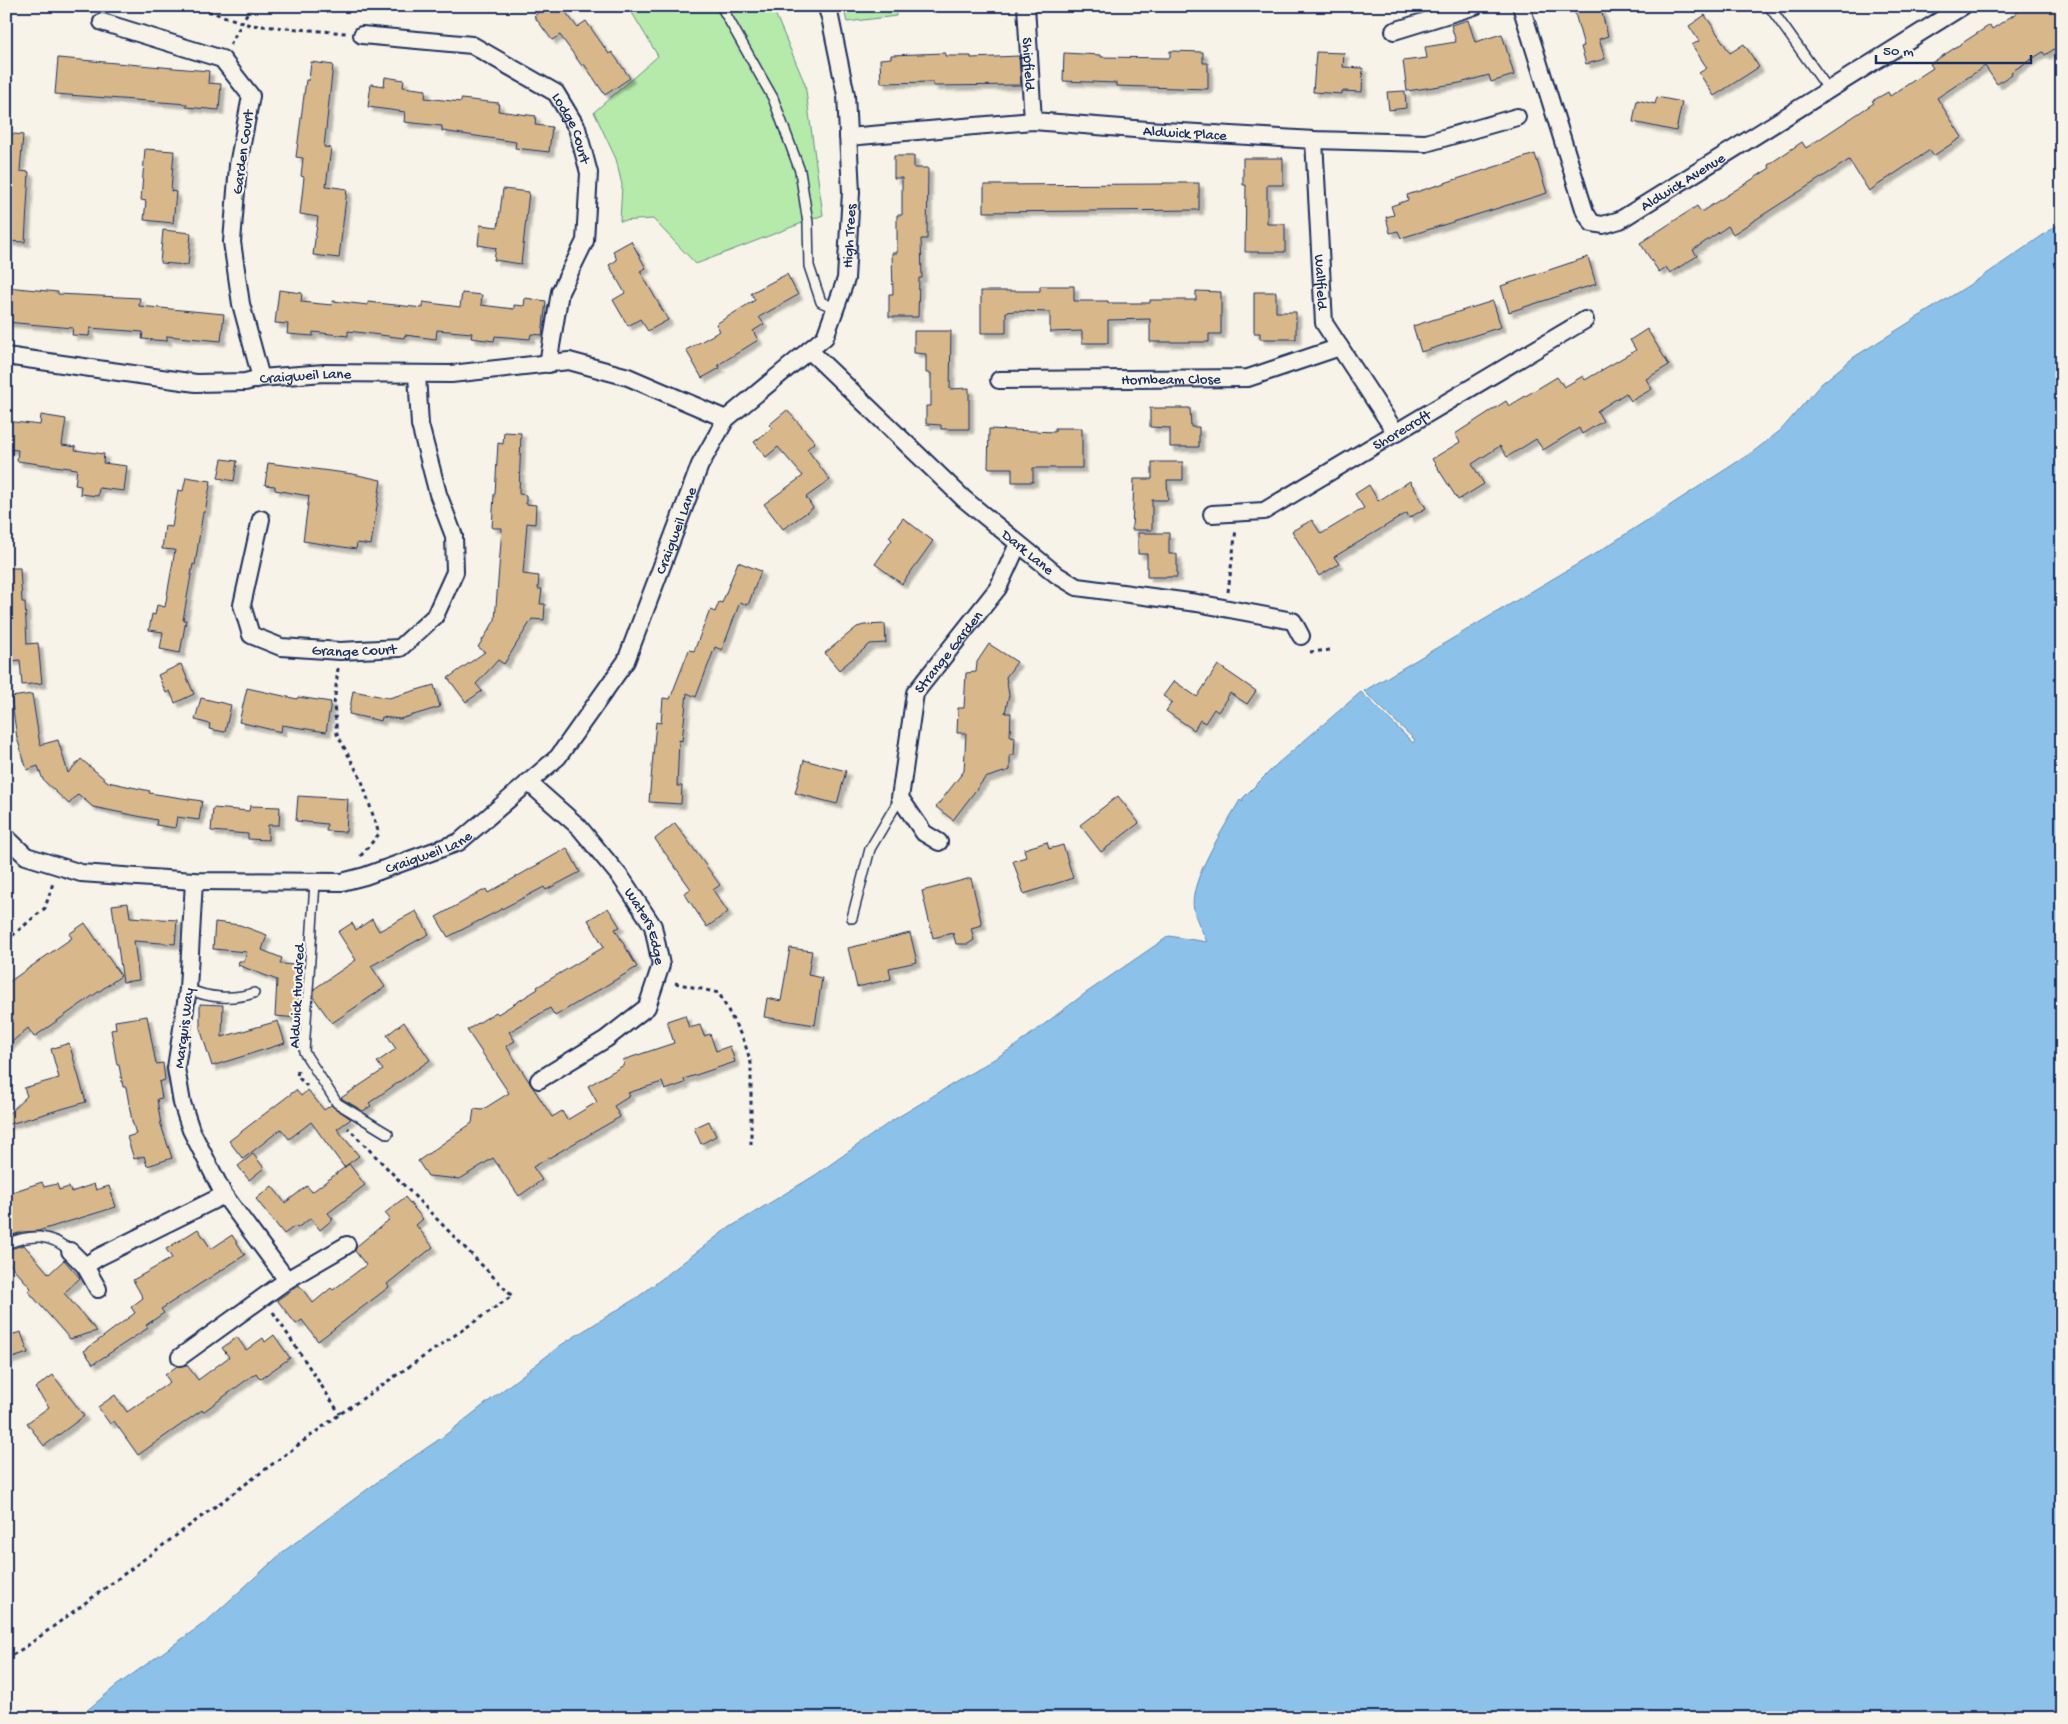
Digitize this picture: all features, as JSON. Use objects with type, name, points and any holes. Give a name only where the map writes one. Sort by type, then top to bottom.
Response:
[{"type":"street","name":"High Trees","points":[[726,419],[825,337],[846,278],[851,192],[846,95],[826,6]]},
{"type":"street","name":"Shipfield","points":[[1026,6],[1033,121]]},
{"type":"street","points":[[1394,31],[1475,6]]},
{"type":"street","name":"Aldwick Avenue","points":[[1521,6],[1586,212],[1592,223],[1603,225],[1620,220],[1963,6]]},
{"type":"street","points":[[102,22],[222,59]]},
{"type":"street","name":"Lodge Court","points":[[362,35],[472,45],[556,93],[577,128],[589,173],[585,241],[560,292],[548,364]]},
{"type":"street","name":"Garden Court","points":[[222,59],[251,96],[238,165],[232,242],[241,304],[261,378]]},
{"type":"street","name":"Aldwick Place","points":[[848,137],[1033,121],[1314,140],[1426,143],[1517,117]]},
{"type":"street","name":"Wallfield","points":[[1314,140],[1324,323],[1396,433]]},
{"type":"street","name":"Shorecroft","points":[[1212,514],[1264,511],[1586,320]]},
{"type":"street","name":"Hornbeam Close","points":[[999,380],[1248,378],[1340,347]]},
{"type":"street","name":"Dark Lane","points":[[809,350],[964,499],[1057,575],[1077,587],[1226,608],[1293,621],[1301,636]]},
{"type":"street","name":"Craigweil Lane","points":[[6,356],[196,383],[245,382],[261,378],[324,373],[451,374],[569,361],[628,377],[726,419],[700,465],[626,661],[558,757],[459,842],[342,882],[194,881],[81,872],[26,856],[6,836]]},
{"type":"street","name":"Grange Court","points":[[261,519],[242,605],[251,635],[281,647],[340,652],[400,648],[435,616],[455,572],[454,536],[438,494],[420,425],[417,374]]},
{"type":"street","name":"Strange Garden","points":[[900,798],[915,693],[998,588],[1018,544]]},
{"type":"street","name":"Waters Edge","points":[[528,782],[579,827],[622,879],[654,926],[661,965],[647,1008],[606,1039],[539,1080]]},
{"type":"street","points":[[900,798],[924,833],[939,842]]},
{"type":"street","name":"Marquis Way","points":[[194,881],[188,989],[176,1068],[182,1103],[191,1130],[224,1195],[287,1280]]},
{"type":"street","points":[[85,1266],[99,1257],[224,1195]]},
{"type":"street","points":[[180,1357],[287,1280],[347,1245]]},
{"type":"street","points":[[70,1251],[85,1266],[98,1289]]},
{"type":"lane","points":[[720,6],[773,98],[800,171],[808,223],[809,266],[821,302],[835,308]]},
{"type":"lane","points":[[1769,6],[1829,90]]},
{"type":"lane","points":[[852,918],[870,849],[900,798]]},
{"type":"lane","name":"Aldwick Hundred","points":[[316,882],[304,1052],[337,1103],[388,1134]]},
{"type":"lane","points":[[188,989],[203,996],[240,998],[254,993]]},
{"type":"lane","points":[[6,1244],[37,1236],[54,1239],[70,1251]]},
{"type":"path","points":[[192,6],[250,25],[362,35]]},
{"type":"path","points":[[222,59],[244,22],[251,6]]},
{"type":"path","points":[[1226,608],[1238,513]]},
{"type":"path","points":[[340,652],[334,706],[337,734],[362,781],[379,834],[358,858],[364,876]]},
{"type":"path","points":[[6,941],[45,908],[58,866]]},
{"type":"path","points":[[657,978],[719,993],[744,1041],[752,1063],[751,1144]]},
{"type":"path","points":[[6,1659],[35,1640],[340,1414],[512,1296]]},
{"type":"path","points":[[264,1297],[340,1414]]},
{"type":"green space","points":[[628,6],[772,6],[805,84],[823,215],[696,264],[653,219],[620,221],[622,185],[616,159],[594,112],[658,56]]},
{"type":"green space","points":[[843,6],[896,6],[896,16],[847,22]]},
{"type":"water","points":[[2062,222],[2062,1718],[78,1718],[116,1686],[207,1621],[284,1551],[380,1480],[444,1436],[561,1345],[638,1297],[724,1231],[817,1174],[890,1122],[1014,1047],[1083,995],[1169,936],[1207,942],[1194,910],[1193,899],[1196,885],[1209,854],[1240,800],[1243,802],[1242,799],[1277,764],[1361,692],[1413,743],[1415,740],[1364,691],[1598,552],[1754,451],[1781,430],[1821,384],[1854,357],[1982,277]]},
{"type":"building","points":[[546,6],[561,6],[577,27],[586,21],[609,54],[612,52],[630,78],[605,95],[584,64],[582,66],[560,35],[552,40],[534,16]]},
{"type":"building","points":[[1573,6],[1600,6],[1608,36],[1599,39],[1605,59],[1586,64],[1581,47],[1584,46]]},
{"type":"building","points":[[2027,6],[2062,6],[2062,22],[2055,26],[2062,37],[2062,44],[2045,55],[2043,52],[2011,72],[2012,74],[1997,84],[1985,66],[1937,98],[1962,137],[1933,156],[1930,150],[1869,191],[1849,160],[1733,234],[1728,226],[1693,250],[1697,256],[1670,273],[1666,267],[1659,272],[1640,243],[1697,206],[1701,212],[1770,168],[1768,165],[1802,142],[1806,148],[1874,103],[1872,101],[1888,92],[1890,96],[1933,68],[1930,64],[1990,25],[1992,29]]},
{"type":"building","points":[[1705,15],[1730,53],[1744,44],[1759,67],[1714,96],[1699,73],[1707,68],[1692,45],[1699,41],[1689,26]]},
{"type":"building","points":[[1468,20],[1475,42],[1502,34],[1514,75],[1491,82],[1489,75],[1460,83],[1407,91],[1403,61],[1427,58],[1425,47],[1456,42],[1451,25]]},
{"type":"building","points":[[1170,51],[1203,52],[1203,63],[1208,63],[1208,89],[1116,86],[1116,83],[1063,81],[1064,53],[1101,55],[1101,57],[1170,58]]},
{"type":"building","points":[[1316,52],[1344,53],[1343,67],[1363,68],[1362,92],[1342,91],[1342,94],[1313,92]]},
{"type":"building","points":[[945,53],[945,56],[971,56],[971,58],[1019,56],[1021,85],[933,86],[933,82],[881,83],[880,59],[891,58],[891,55]]},
{"type":"building","points":[[58,58],[209,71],[208,83],[221,84],[219,110],[186,107],[187,104],[55,94]]},
{"type":"building","points":[[311,62],[333,65],[324,147],[331,148],[326,186],[347,189],[339,258],[313,255],[318,217],[300,214],[304,177],[301,176],[303,158],[296,157],[306,80],[309,80]]},
{"type":"building","points":[[385,77],[404,80],[403,87],[426,90],[425,98],[461,102],[461,99],[499,103],[498,111],[536,116],[535,125],[552,127],[549,152],[515,148],[516,142],[442,131],[442,126],[404,122],[405,112],[368,107],[371,84],[384,86]]},
{"type":"building","points":[[1405,91],[1406,108],[1389,110],[1387,92]]},
{"type":"building","points":[[1657,97],[1682,102],[1676,131],[1633,122],[1637,100],[1655,104]]},
{"type":"building","points":[[6,133],[23,135],[20,171],[29,172],[25,242],[6,241]]},
{"type":"building","points":[[145,149],[174,151],[171,191],[176,192],[173,223],[144,220],[146,201],[141,200]]},
{"type":"building","points":[[1535,154],[1547,193],[1401,238],[1398,231],[1390,233],[1386,217],[1394,215],[1391,206],[1408,200],[1407,195]]},
{"type":"building","points":[[894,156],[914,156],[914,168],[928,168],[927,239],[921,239],[922,278],[919,278],[918,317],[889,317],[889,294],[893,294],[892,253],[897,253],[897,215],[902,215],[902,178],[894,178]]},
{"type":"building","points":[[1243,158],[1283,158],[1283,185],[1267,185],[1267,224],[1285,224],[1285,252],[1245,252],[1246,185],[1243,185]]},
{"type":"building","points":[[1199,183],[1199,210],[984,212],[984,185]]},
{"type":"building","points":[[503,189],[529,192],[521,264],[494,260],[496,248],[478,245],[480,225],[498,227]]},
{"type":"building","points":[[163,230],[191,233],[188,265],[160,263]]},
{"type":"building","points":[[631,241],[646,268],[640,271],[668,320],[648,331],[640,319],[628,326],[613,300],[625,293],[609,265],[617,260],[613,251]]},
{"type":"building","points":[[1588,257],[1596,284],[1509,312],[1501,286]]},
{"type":"building","points":[[787,274],[798,295],[759,317],[764,324],[753,331],[758,340],[718,365],[720,368],[702,378],[686,350],[720,331],[716,324],[755,300],[751,293]]},
{"type":"building","points":[[1040,286],[1074,286],[1074,301],[1108,301],[1108,303],[1150,303],[1150,300],[1196,300],[1196,291],[1221,292],[1221,334],[1209,334],[1209,342],[1150,342],[1150,319],[1108,320],[1108,343],[1082,343],[1082,331],[1050,332],[1050,312],[1015,311],[1006,312],[1006,333],[981,333],[981,291],[1040,291]]},
{"type":"building","points":[[6,287],[58,292],[58,294],[140,298],[139,306],[224,314],[221,341],[167,336],[167,341],[142,339],[143,332],[90,328],[89,336],[72,335],[73,328],[6,322]]},
{"type":"building","points":[[279,290],[302,293],[301,302],[332,305],[333,301],[368,305],[368,302],[423,308],[423,302],[460,307],[462,293],[482,295],[481,305],[514,309],[514,305],[524,306],[525,298],[546,301],[542,335],[531,334],[530,339],[495,336],[494,341],[471,338],[472,333],[437,330],[436,339],[405,335],[404,338],[348,331],[348,336],[313,332],[313,336],[287,334],[288,324],[275,323]]},
{"type":"building","points":[[1254,292],[1276,292],[1276,312],[1296,312],[1296,339],[1260,339],[1260,333],[1254,333]]},
{"type":"building","points":[[1493,301],[1501,327],[1421,352],[1413,326]]},
{"type":"building","points":[[1647,329],[1669,365],[1646,379],[1652,389],[1631,401],[1626,393],[1597,411],[1603,421],[1582,434],[1579,428],[1543,450],[1536,439],[1507,457],[1500,446],[1472,464],[1484,484],[1458,500],[1432,459],[1460,442],[1455,434],[1506,401],[1509,406],[1557,377],[1564,387],[1583,376],[1585,380],[1636,350],[1630,340]]},
{"type":"building","points":[[914,331],[951,331],[950,389],[969,388],[969,429],[941,429],[941,425],[926,424],[926,406],[931,406],[931,373],[926,373],[926,354],[914,353]]},
{"type":"building","points":[[1150,408],[1190,408],[1191,427],[1199,427],[1199,447],[1170,447],[1170,428],[1150,427]]},
{"type":"building","points":[[787,410],[815,442],[807,449],[830,480],[806,497],[813,508],[783,529],[764,504],[803,476],[778,447],[766,457],[754,442],[772,428],[769,425]]},
{"type":"building","points":[[41,415],[66,419],[62,445],[76,447],[75,450],[104,454],[103,463],[127,466],[124,491],[99,488],[98,496],[80,494],[81,486],[75,485],[77,469],[17,461],[18,450],[6,449],[6,421],[40,425]]},
{"type":"building","points":[[1055,428],[1082,428],[1082,468],[1033,468],[1033,482],[1012,482],[1012,468],[988,468],[989,429],[1055,432]]},
{"type":"building","points":[[504,432],[521,433],[519,494],[526,495],[526,504],[536,505],[535,524],[527,523],[523,574],[539,576],[538,589],[542,589],[540,604],[545,604],[544,620],[532,619],[504,664],[498,660],[476,684],[482,691],[466,702],[448,678],[485,652],[478,647],[495,620],[502,528],[492,528],[498,443],[503,444]]},
{"type":"building","points":[[222,459],[237,461],[234,481],[218,478]]},
{"type":"building","points":[[1152,462],[1183,462],[1183,480],[1167,480],[1168,500],[1152,500],[1152,530],[1132,530],[1134,479],[1152,479]]},
{"type":"building","points":[[268,463],[353,474],[381,480],[371,545],[357,543],[356,549],[303,541],[309,496],[275,490],[275,486],[265,485]]},
{"type":"building","points":[[186,477],[211,481],[205,512],[203,512],[195,565],[193,564],[183,620],[186,620],[180,653],[160,649],[163,632],[149,630],[152,614],[155,615],[157,605],[165,607],[175,550],[162,549],[165,526],[172,527],[178,490],[183,491]]},
{"type":"building","points":[[1410,481],[1426,508],[1409,518],[1407,513],[1334,557],[1339,564],[1319,576],[1292,531],[1312,520],[1321,534],[1364,508],[1355,494],[1369,485],[1378,501]]},
{"type":"building","points":[[903,518],[933,541],[902,584],[875,564],[892,540],[889,537]]},
{"type":"building","points":[[1138,533],[1169,533],[1169,554],[1177,554],[1177,577],[1147,577],[1147,554],[1138,554]]},
{"type":"building","points":[[738,562],[761,571],[748,605],[740,602],[722,650],[715,647],[696,697],[687,693],[682,741],[679,740],[677,786],[682,786],[681,804],[649,802],[656,722],[661,723],[663,698],[670,699],[689,650],[694,651],[710,610],[715,612],[719,602],[722,603]]},
{"type":"building","points":[[6,568],[20,568],[22,602],[25,602],[27,644],[38,643],[42,683],[22,685],[20,660],[9,661],[6,637]]},
{"type":"building","points":[[885,624],[886,643],[870,644],[839,670],[825,653],[857,627]]},
{"type":"building","points":[[989,644],[1017,662],[1006,677],[1009,695],[1005,713],[1011,713],[1010,736],[1015,737],[1014,755],[1010,755],[1010,770],[985,778],[953,820],[936,807],[964,771],[966,733],[957,733],[958,708],[964,708],[966,673],[976,672],[977,662]]},
{"type":"building","points":[[181,664],[194,694],[175,703],[170,691],[166,693],[158,675]]},
{"type":"building","points":[[1218,665],[1256,691],[1247,704],[1230,693],[1218,712],[1214,709],[1205,723],[1200,720],[1194,730],[1166,711],[1172,702],[1163,696],[1174,681],[1197,697]]},
{"type":"building","points":[[434,685],[440,707],[400,719],[382,717],[381,721],[349,714],[353,691],[389,698]]},
{"type":"building","points":[[247,688],[297,699],[298,697],[331,702],[326,732],[282,725],[281,732],[239,722]]},
{"type":"building","points":[[32,694],[40,745],[58,740],[68,773],[81,759],[108,782],[150,791],[149,793],[202,801],[199,820],[177,817],[175,828],[156,825],[157,820],[93,807],[78,794],[69,804],[43,780],[38,766],[27,770],[17,738],[11,697]]},
{"type":"building","points":[[201,698],[231,705],[225,732],[209,729],[210,724],[195,720]]},
{"type":"building","points":[[804,760],[846,771],[837,804],[795,793]]},
{"type":"building","points":[[298,796],[348,799],[346,832],[326,831],[327,824],[296,821]]},
{"type":"building","points":[[1118,796],[1139,823],[1101,852],[1080,825]]},
{"type":"building","points":[[250,806],[280,807],[279,825],[268,825],[268,840],[248,839],[248,834],[211,831],[213,808],[249,811]]},
{"type":"building","points":[[675,823],[720,885],[713,890],[728,912],[707,927],[684,893],[691,889],[655,839]]},
{"type":"building","points":[[1047,842],[1049,849],[1063,845],[1073,878],[1024,894],[1013,861],[1026,857],[1024,849]]},
{"type":"building","points":[[567,848],[580,872],[546,890],[544,887],[448,937],[436,917],[486,889],[488,893]]},
{"type":"building","points":[[971,878],[982,925],[971,928],[974,940],[968,944],[956,944],[953,933],[933,938],[922,891]]},
{"type":"building","points":[[128,903],[130,917],[177,920],[175,944],[134,941],[139,980],[123,982],[112,905]]},
{"type":"building","points":[[608,908],[620,927],[615,929],[637,967],[555,1016],[550,1008],[509,1032],[515,1041],[506,1046],[552,1117],[562,1111],[567,1120],[597,1102],[588,1086],[624,1065],[623,1060],[674,1043],[667,1021],[685,1015],[689,1028],[700,1025],[704,1036],[710,1034],[716,1051],[730,1046],[735,1062],[684,1079],[685,1083],[665,1090],[662,1082],[628,1093],[630,1096],[614,1106],[620,1117],[533,1167],[542,1180],[519,1196],[493,1158],[460,1179],[428,1176],[418,1161],[472,1123],[474,1109],[482,1110],[509,1093],[467,1030],[496,1012],[498,1014],[538,989],[537,987],[604,947],[588,920]]},
{"type":"building","points":[[416,911],[429,934],[371,966],[385,987],[332,1023],[314,998],[314,989],[356,960],[338,932],[352,923],[356,930],[372,919],[379,931]]},
{"type":"building","points":[[215,922],[240,925],[267,935],[262,950],[282,958],[280,964],[301,965],[298,1018],[275,1016],[277,980],[238,965],[239,961],[244,961],[247,952],[213,949]]},
{"type":"building","points":[[85,923],[121,976],[34,1037],[28,1028],[6,1047],[6,984],[72,938],[69,934]]},
{"type":"building","points":[[910,933],[917,962],[889,968],[891,979],[857,987],[848,948]]},
{"type":"building","points":[[790,948],[812,951],[808,975],[822,978],[815,1025],[764,1017],[767,998],[781,1001]]},
{"type":"building","points":[[200,1004],[223,1005],[222,1037],[278,1021],[285,1043],[212,1066],[200,1028]]},
{"type":"building","points":[[147,1016],[156,1064],[163,1063],[165,1080],[159,1082],[162,1098],[157,1099],[161,1125],[172,1158],[147,1166],[144,1156],[134,1159],[127,1137],[136,1134],[126,1087],[123,1087],[119,1065],[117,1065],[111,1030],[116,1029],[115,1021]]},
{"type":"building","points":[[404,1022],[430,1060],[369,1103],[371,1106],[363,1111],[341,1098],[383,1070],[377,1062],[396,1049],[387,1035]]},
{"type":"building","points":[[69,1043],[86,1102],[6,1125],[6,1116],[27,1096],[24,1088],[59,1078],[51,1049]]},
{"type":"building","points":[[296,1090],[301,1096],[308,1090],[324,1110],[331,1105],[351,1119],[337,1129],[359,1156],[344,1167],[311,1122],[289,1139],[281,1129],[243,1159],[229,1141]]},
{"type":"building","points":[[709,1121],[716,1136],[701,1144],[694,1128]]},
{"type":"building","points":[[253,1154],[264,1168],[249,1180],[238,1166]]},
{"type":"building","points":[[349,1164],[365,1185],[328,1213],[333,1219],[320,1230],[311,1218],[284,1234],[256,1199],[272,1186],[285,1203],[307,1186],[312,1192]]},
{"type":"building","points":[[42,1182],[44,1187],[57,1184],[59,1190],[69,1187],[71,1192],[94,1184],[96,1190],[109,1186],[116,1207],[38,1231],[22,1232],[6,1237],[6,1194]]},
{"type":"building","points":[[405,1197],[423,1219],[416,1225],[433,1247],[387,1284],[389,1287],[318,1341],[302,1320],[296,1324],[277,1300],[299,1285],[313,1303],[331,1288],[333,1290],[366,1265],[355,1251],[357,1246],[390,1219],[385,1213]]},
{"type":"building","points":[[198,1229],[211,1249],[232,1235],[245,1255],[161,1309],[164,1313],[146,1325],[148,1328],[93,1364],[84,1351],[135,1313],[131,1307],[143,1298],[133,1280],[172,1258],[166,1249]]},
{"type":"building","points":[[24,1245],[49,1274],[64,1260],[80,1278],[64,1293],[97,1331],[70,1339],[28,1291],[31,1288],[6,1260],[6,1250]]},
{"type":"building","points":[[21,1332],[28,1353],[6,1360],[6,1336]]},
{"type":"building","points":[[274,1335],[290,1358],[260,1379],[256,1373],[203,1412],[202,1410],[138,1455],[114,1421],[110,1424],[98,1407],[115,1395],[127,1412],[170,1382],[165,1375],[177,1366],[187,1365],[198,1380],[229,1357],[222,1348],[237,1337],[246,1350],[263,1338],[265,1342]]},
{"type":"building","points":[[53,1375],[84,1416],[44,1446],[27,1423],[49,1407],[35,1388]]}]
